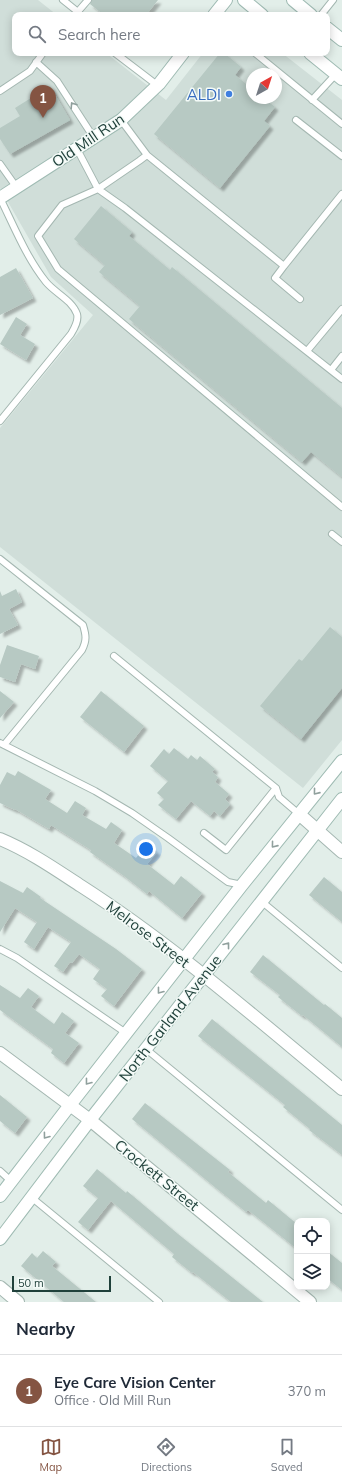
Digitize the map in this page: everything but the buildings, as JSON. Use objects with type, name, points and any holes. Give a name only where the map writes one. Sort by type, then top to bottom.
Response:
[{"type":"main road","points":[[216,12],[226,0]]},
{"type":"main road","points":[[244,0],[258,12]]},
{"type":"main road","points":[[293,0],[307,12]]},
{"type":"main road","points":[[330,30],[342,40]]},
{"type":"main road","name":"Old Mill Run","points":[[0,198],[121,120],[157,85],[181,56]]},
{"type":"main road","points":[[314,56],[339,76]]},
{"type":"main road","name":"North Garland Avenue","points":[[0,1196],[126,1033],[342,761]]},
{"type":"main road","name":"North Garland Avenue","points":[[0,1238],[90,1120],[342,799]]},
{"type":"main road","points":[[299,814],[342,852]]},
{"type":"main road","name":"Melrose Street","points":[[0,839],[19,847],[116,908],[203,976],[342,1089]]},
{"type":"main road","name":"Crockett Street","points":[[0,1053],[90,1120],[310,1302]]},
{"type":"main road","points":[[0,1287],[18,1302]]},
{"type":"lane","points":[[63,0],[75,12]]},
{"type":"lane","points":[[79,12],[88,0]]},
{"type":"lane","points":[[323,12],[333,0]]},
{"type":"lane","points":[[0,91],[30,71],[41,56]]},
{"type":"lane","points":[[119,56],[157,85]]},
{"type":"lane","points":[[259,56],[342,124]]},
{"type":"lane","points":[[36,62],[57,81],[94,138]]},
{"type":"lane","points":[[312,100],[339,76]]},
{"type":"lane","points":[[121,120],[147,155],[284,266]]},
{"type":"lane","points":[[296,120],[342,156]]},
{"type":"lane","points":[[77,149],[98,189],[125,208],[342,380]]},
{"type":"lane","points":[[147,155],[98,189],[62,205],[38,236],[58,269],[342,507]]},
{"type":"lane","points":[[0,164],[17,188]]},
{"type":"lane","points":[[300,299],[274,278],[342,194]]},
{"type":"lane","points":[[0,198],[36,268],[46,283],[73,306],[78,316],[76,326],[71,334],[0,421]]},
{"type":"lane","points":[[307,351],[342,309]]},
{"type":"lane","points":[[330,370],[342,356]]},
{"type":"lane","points":[[332,534],[342,542]]},
{"type":"lane","points":[[0,559],[83,625],[86,637],[86,643],[82,650],[2,744],[95,791],[126,809],[228,882],[242,886]]},
{"type":"lane","points":[[114,656],[276,788],[279,797],[299,814]]},
{"type":"lane","points":[[204,833],[226,850],[276,788]]},
{"type":"lane","points":[[261,901],[342,968]]},
{"type":"lane","points":[[0,949],[23,962],[126,1033]]},
{"type":"lane","points":[[146,1049],[342,1210]]},
{"type":"lane","points":[[0,1172],[11,1181]]},
{"type":"lane","points":[[31,1197],[159,1302]]},
{"type":"shaded area","points":[[0,0],[38,0],[53,12],[12,12],[12,56],[110,56],[166,100],[201,56],[286,56],[342,100],[342,740],[303,788],[0,547],[0,428],[93,315],[51,277],[0,188]]},
{"type":"place","name":"ALDI","points":[[229,94]]},
{"type":"place","name":"Eye Care Vision Center","points":[[43,118]]}]
